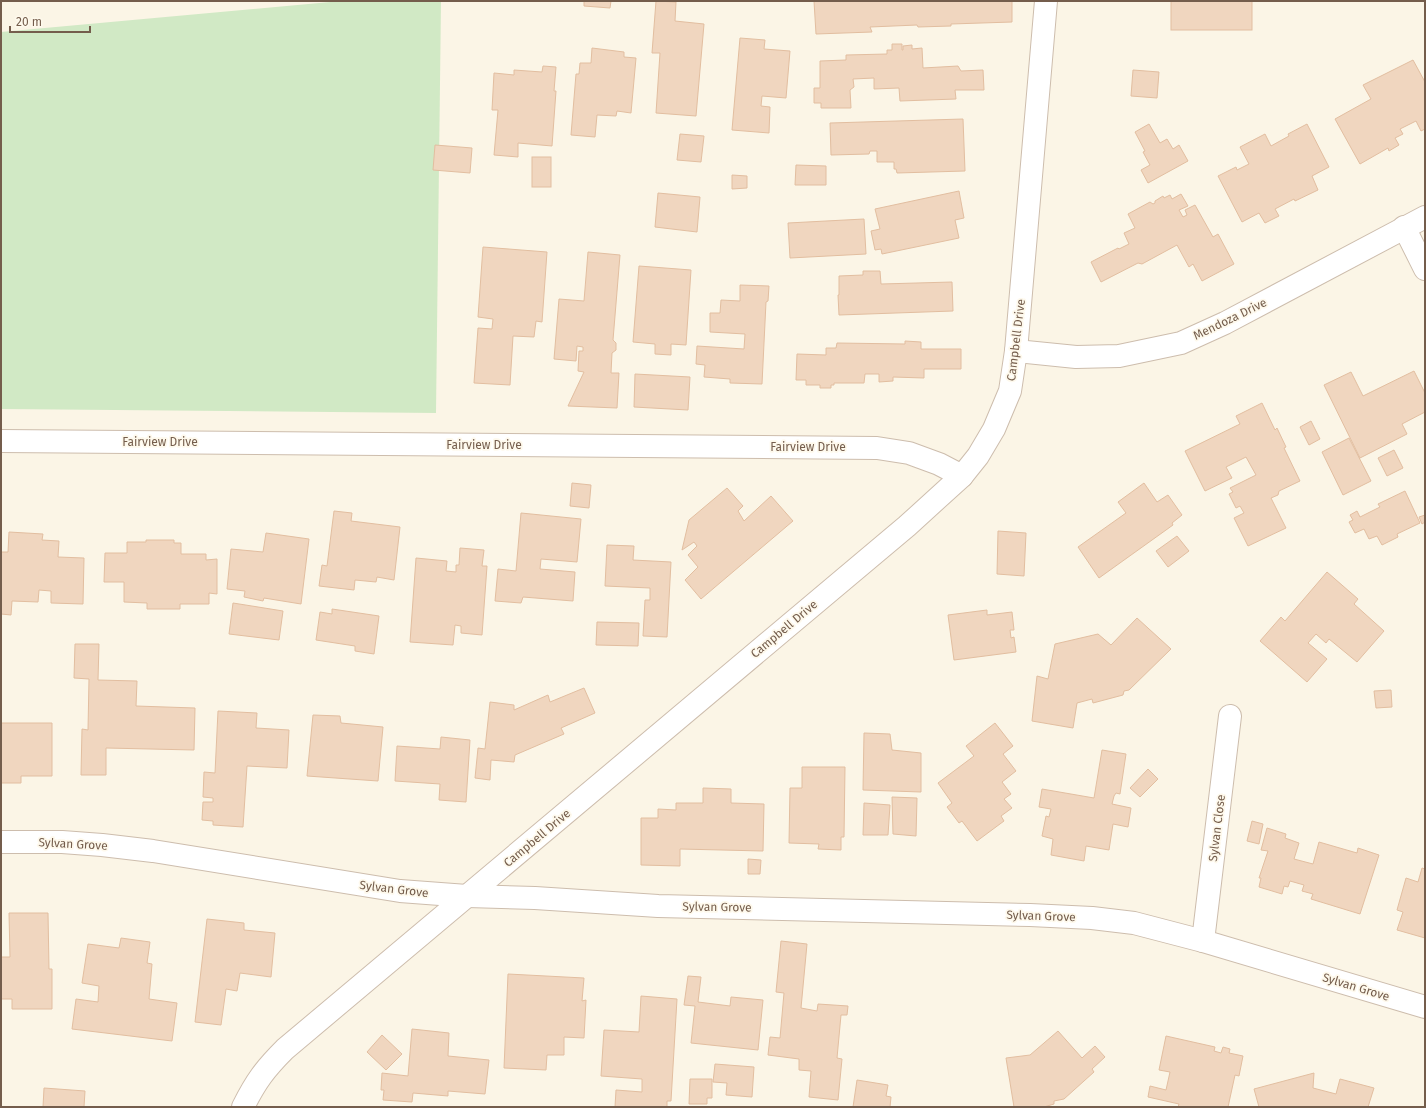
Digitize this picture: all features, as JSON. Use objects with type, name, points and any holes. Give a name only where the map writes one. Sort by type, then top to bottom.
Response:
[{"type":"street","name":"Campbell Drive","points":[[243,1107],[253,1087],[266,1068],[285,1048],[468,896],[907,526],[962,476],[978,456],[994,429],[1010,391],[1016,351],[1046,1]]},
{"type":"street","name":"Mendoza Drive","points":[[1016,351],[1076,357],[1119,356],[1181,343],[1225,323],[1425,217]]},
{"type":"street","points":[[1404,227],[1425,269]]},
{"type":"street","name":"Fairview Drive","points":[[1,440],[877,448],[909,453],[939,464],[962,476]]},
{"type":"street","name":"Sylvan Close","points":[[1203,941],[1230,716]]},
{"type":"street","name":"Sylvan Grove","points":[[1,842],[62,842],[102,845],[153,851],[400,891],[468,896],[535,898],[658,906],[1030,915],[1092,918],[1134,923],[1203,941],[1425,1007]]},
{"type":"green space","points":[[341,1],[441,1],[436,413],[1,409],[1,32]]},
{"type":"building","points":[[584,1],[611,1],[610,8],[584,6]]},
{"type":"building","points":[[656,1],[676,2],[675,21],[704,24],[696,116],[656,113],[660,53],[652,53]]},
{"type":"building","points":[[814,1],[1012,1],[1012,22],[951,24],[951,26],[918,27],[917,25],[870,27],[872,32],[816,34]]},
{"type":"building","points":[[1171,1],[1252,1],[1252,30],[1171,30]]},
{"type":"building","points":[[740,38],[765,40],[764,49],[790,51],[786,98],[762,96],[761,106],[770,107],[769,133],[732,130]]},
{"type":"building","points":[[892,44],[902,44],[902,50],[903,46],[912,45],[912,49],[922,48],[923,68],[958,66],[961,71],[983,70],[984,90],[955,90],[956,99],[900,101],[899,88],[874,89],[874,78],[853,79],[854,87],[850,90],[851,108],[821,108],[821,103],[814,103],[814,88],[820,88],[820,61],[846,60],[846,55],[887,54],[887,50],[892,50]]},
{"type":"building","points":[[592,48],[624,52],[624,57],[636,58],[631,113],[617,111],[616,116],[597,115],[595,137],[571,135],[576,74],[579,74],[580,63],[591,63]]},
{"type":"building","points":[[1413,60],[1425,82],[1425,129],[1421,131],[1416,121],[1400,129],[1403,134],[1395,138],[1399,145],[1389,151],[1388,148],[1360,164],[1335,119],[1371,99],[1363,85]]},
{"type":"building","points":[[543,66],[556,67],[554,91],[556,91],[552,146],[518,143],[518,157],[494,155],[498,110],[492,110],[494,73],[514,75],[514,70],[542,72]]},
{"type":"building","points":[[1133,70],[1159,72],[1157,98],[1131,96]]},
{"type":"building","points":[[963,119],[965,171],[897,173],[896,169],[894,169],[894,162],[877,162],[877,151],[870,151],[869,154],[831,155],[830,123]]},
{"type":"building","points":[[1149,124],[1160,143],[1167,139],[1173,149],[1179,145],[1188,161],[1148,183],[1141,170],[1150,165],[1143,152],[1145,151],[1135,132]]},
{"type":"building","points":[[1307,124],[1329,167],[1312,176],[1318,190],[1295,201],[1294,199],[1275,209],[1279,216],[1265,223],[1259,213],[1242,222],[1218,176],[1236,167],[1237,170],[1249,164],[1240,147],[1265,134],[1271,146],[1289,136],[1288,134]]},
{"type":"building","points":[[680,134],[704,136],[701,162],[677,160]]},
{"type":"building","points":[[435,145],[472,148],[470,173],[433,170]]},
{"type":"building","points":[[532,157],[551,157],[551,187],[532,187]]},
{"type":"building","points":[[796,165],[826,166],[826,185],[795,185]]},
{"type":"building","points":[[732,175],[747,176],[747,188],[732,189]]},
{"type":"building","points":[[959,191],[964,218],[955,220],[959,238],[882,254],[881,249],[875,250],[871,231],[880,229],[875,209]]},
{"type":"building","points":[[658,193],[700,197],[697,232],[655,227]]},
{"type":"building","points":[[1181,194],[1188,206],[1179,210],[1183,217],[1187,215],[1185,210],[1195,205],[1213,237],[1218,234],[1234,264],[1202,281],[1193,264],[1189,267],[1177,245],[1142,264],[1138,263],[1101,282],[1091,262],[1129,244],[1124,233],[1135,228],[1128,214],[1150,202],[1153,204],[1155,203],[1155,201],[1163,196],[1164,198],[1170,195],[1172,199]]},
{"type":"building","points":[[864,219],[866,254],[790,258],[788,223]]},
{"type":"building","points":[[483,247],[547,252],[542,322],[536,321],[534,337],[513,336],[510,385],[474,383],[478,328],[492,329],[493,319],[478,317]]},
{"type":"building","points":[[588,252],[620,255],[613,340],[616,343],[616,350],[612,353],[611,373],[619,373],[617,408],[568,406],[584,372],[578,371],[579,351],[583,351],[583,347],[577,346],[576,361],[554,359],[559,299],[584,301]]},
{"type":"building","points":[[639,266],[691,270],[686,345],[671,344],[671,355],[655,354],[655,344],[633,342]]},
{"type":"building","points":[[863,271],[880,271],[881,284],[952,282],[953,311],[839,315],[839,276],[863,275]]},
{"type":"building","points":[[740,285],[769,286],[768,301],[766,302],[762,384],[730,383],[730,379],[704,377],[705,365],[696,364],[697,346],[744,349],[745,334],[710,332],[710,313],[720,313],[721,300],[740,301]]},
{"type":"building","points":[[905,341],[921,342],[921,349],[961,349],[961,369],[924,369],[924,378],[893,377],[893,381],[879,382],[879,374],[865,374],[864,383],[834,383],[834,385],[831,385],[831,388],[820,388],[820,385],[806,385],[806,380],[796,380],[797,354],[826,355],[826,348],[836,348],[837,343],[905,344]]},
{"type":"building","points":[[1414,371],[1425,393],[1425,412],[1402,424],[1407,434],[1360,458],[1324,385],[1351,372],[1363,396]]},
{"type":"building","points":[[635,374],[690,377],[688,410],[634,407]]},
{"type":"building","points":[[1262,403],[1275,430],[1277,428],[1286,447],[1284,448],[1300,481],[1279,491],[1278,495],[1271,498],[1286,528],[1248,546],[1234,518],[1244,513],[1240,506],[1236,508],[1229,494],[1233,492],[1230,488],[1256,475],[1246,457],[1226,467],[1232,478],[1205,491],[1185,451],[1240,424],[1236,416]]},
{"type":"building","points":[[1311,421],[1320,439],[1309,445],[1300,427]]},
{"type":"building","points":[[1349,438],[1371,481],[1343,495],[1322,452]]},
{"type":"building","points":[[1394,450],[1403,468],[1387,476],[1378,458]]},
{"type":"building","points":[[572,483],[591,485],[589,508],[570,506]]},
{"type":"building","points":[[1144,483],[1157,502],[1168,495],[1182,515],[1172,523],[1173,525],[1099,578],[1078,547],[1126,513],[1118,502]]},
{"type":"building","points":[[727,488],[743,506],[738,511],[744,521],[771,496],[793,521],[701,599],[685,580],[698,567],[688,555],[697,546],[694,542],[682,550],[689,520]]},
{"type":"building","points":[[1405,491],[1420,523],[1397,534],[1398,537],[1382,545],[1377,536],[1369,539],[1364,529],[1355,533],[1349,522],[1353,520],[1350,515],[1357,511],[1360,517],[1380,507],[1378,504]]},
{"type":"building","points":[[334,511],[352,513],[351,521],[400,527],[394,580],[377,577],[376,582],[355,580],[354,590],[319,586],[322,565],[327,566]]},
{"type":"building","points":[[521,513],[581,519],[577,562],[541,559],[540,569],[575,572],[573,601],[523,597],[521,603],[495,601],[498,569],[516,571]]},
{"type":"building","points":[[1425,515],[1425,522],[1422,524],[1419,517]]},
{"type":"building","points":[[998,531],[1026,533],[1024,576],[997,574]]},
{"type":"building","points":[[9,532],[43,534],[42,540],[59,541],[58,557],[84,558],[83,604],[51,603],[51,591],[39,590],[38,602],[12,601],[11,615],[1,614],[1,552],[8,552]]},
{"type":"building","points":[[266,533],[309,539],[301,604],[264,598],[263,601],[244,597],[245,591],[227,589],[231,549],[263,552]]},
{"type":"building","points":[[1177,536],[1189,551],[1168,567],[1156,551]]},
{"type":"building","points":[[146,540],[174,540],[174,543],[181,543],[181,554],[206,554],[206,560],[217,559],[217,594],[209,593],[209,604],[180,604],[180,609],[147,609],[147,603],[124,602],[124,582],[104,582],[105,553],[127,553],[127,542],[146,542]]},
{"type":"building","points":[[607,545],[634,546],[633,560],[671,562],[667,637],[643,636],[645,600],[650,600],[650,588],[605,586]]},
{"type":"building","points":[[460,548],[484,550],[482,566],[487,566],[482,635],[461,633],[461,626],[455,625],[453,645],[410,642],[416,558],[447,561],[446,571],[456,572],[456,565],[459,565]]},
{"type":"building","points":[[1327,572],[1358,599],[1354,604],[1384,631],[1357,662],[1329,639],[1326,643],[1316,634],[1308,643],[1327,659],[1307,682],[1260,641],[1281,617],[1285,621]]},
{"type":"building","points":[[233,603],[283,611],[279,640],[229,634]]},
{"type":"building","points":[[332,609],[379,616],[374,654],[355,651],[355,646],[316,640],[320,612],[332,614]]},
{"type":"building","points":[[987,610],[987,615],[1012,612],[1014,630],[1010,630],[1011,638],[1014,637],[1016,652],[954,660],[948,615]]},
{"type":"building","points":[[1137,618],[1171,649],[1129,690],[1124,691],[1123,695],[1093,703],[1092,699],[1077,703],[1073,728],[1032,721],[1037,676],[1048,679],[1055,644],[1098,634],[1111,645]]},
{"type":"building","points":[[597,622],[639,623],[638,646],[596,645]]},
{"type":"building","points":[[75,644],[99,644],[98,680],[137,681],[136,706],[195,708],[194,750],[106,748],[106,775],[81,775],[82,729],[88,730],[89,679],[74,678]]},
{"type":"building","points":[[584,688],[595,713],[561,728],[564,734],[515,755],[514,762],[491,760],[490,780],[475,778],[478,748],[485,749],[490,702],[514,705],[514,710],[548,695],[550,702]]},
{"type":"building","points":[[1391,690],[1392,707],[1376,708],[1374,691]]},
{"type":"building","points":[[218,711],[257,713],[256,728],[289,730],[287,768],[247,766],[243,827],[213,825],[213,821],[202,820],[203,802],[213,802],[213,798],[203,797],[204,772],[215,773]]},
{"type":"building","points":[[313,715],[340,716],[341,723],[383,727],[378,781],[307,776]]},
{"type":"building","points":[[1,723],[52,723],[52,776],[21,776],[21,783],[1,783]]},
{"type":"building","points":[[995,723],[1013,746],[1003,754],[1016,771],[1002,782],[1011,794],[1004,799],[1012,808],[1001,816],[1004,821],[977,841],[962,821],[959,823],[947,807],[952,803],[938,783],[974,756],[966,746]]},
{"type":"building","points":[[864,733],[890,734],[892,750],[921,753],[921,792],[863,790]]},
{"type":"building","points":[[441,737],[470,740],[466,802],[439,800],[440,784],[395,781],[397,746],[440,749]]},
{"type":"building","points":[[1102,750],[1126,754],[1120,794],[1116,793],[1112,804],[1131,808],[1128,827],[1113,824],[1109,850],[1086,846],[1084,861],[1051,855],[1053,839],[1042,836],[1046,816],[1049,817],[1051,809],[1039,807],[1042,789],[1094,798]]},
{"type":"building","points":[[802,767],[845,767],[844,837],[841,837],[841,850],[818,849],[819,844],[789,843],[790,788],[802,788]]},
{"type":"building","points":[[1148,769],[1158,779],[1140,797],[1130,788]]},
{"type":"building","points":[[703,788],[731,789],[731,803],[764,804],[763,851],[680,849],[680,866],[641,865],[641,818],[658,818],[658,809],[676,810],[676,803],[703,803]]},
{"type":"building","points":[[892,797],[917,798],[916,836],[893,834]]},
{"type":"building","points":[[864,803],[890,805],[888,835],[863,835]]},
{"type":"building","points":[[1252,821],[1263,824],[1259,844],[1247,841]]},
{"type":"building","points":[[1267,828],[1286,834],[1285,838],[1299,843],[1294,859],[1313,864],[1319,842],[1357,853],[1358,848],[1379,855],[1360,914],[1311,899],[1313,894],[1302,891],[1304,885],[1290,881],[1288,887],[1284,886],[1282,894],[1259,887],[1261,878],[1259,878],[1268,851],[1261,850]]},
{"type":"building","points":[[748,859],[761,860],[760,874],[748,874]]},
{"type":"building","points":[[1422,868],[1425,869],[1425,938],[1397,930],[1403,912],[1397,910],[1406,878],[1418,882]]},
{"type":"building","points":[[9,913],[48,913],[49,969],[52,969],[52,1009],[12,1009],[12,999],[1,999],[1,957],[10,957]]},
{"type":"building","points":[[207,919],[244,923],[244,930],[275,933],[271,977],[240,973],[237,991],[226,989],[221,1025],[195,1022]]},
{"type":"building","points":[[121,938],[150,942],[147,963],[152,964],[149,999],[177,1003],[172,1041],[72,1029],[76,999],[98,1002],[99,986],[82,983],[88,944],[119,948]]},
{"type":"building","points":[[781,941],[807,944],[801,1008],[817,1011],[818,1004],[848,1006],[847,1015],[841,1015],[837,1058],[842,1059],[838,1100],[809,1097],[811,1071],[799,1070],[799,1059],[768,1055],[770,1037],[780,1038],[784,993],[776,992]]},
{"type":"building","points":[[508,974],[584,978],[582,1001],[586,1000],[584,1038],[564,1037],[564,1055],[547,1055],[546,1070],[504,1068]]},
{"type":"building","points":[[688,976],[701,977],[698,1002],[730,1006],[731,997],[763,1000],[758,1050],[691,1043],[695,1006],[684,1005]]},
{"type":"building","points":[[641,996],[677,999],[671,1101],[667,1101],[667,1107],[615,1107],[616,1090],[642,1092],[642,1079],[601,1076],[604,1030],[639,1032]]},
{"type":"building","points":[[412,1029],[449,1033],[448,1056],[489,1060],[485,1094],[448,1091],[448,1096],[413,1093],[412,1102],[383,1100],[384,1090],[381,1090],[382,1073],[408,1076]]},
{"type":"building","points":[[1058,1031],[1082,1058],[1095,1046],[1105,1057],[1092,1069],[1094,1072],[1064,1099],[1054,1101],[1054,1104],[1044,1107],[1014,1107],[1006,1058],[1030,1055]]},
{"type":"building","points":[[382,1035],[402,1054],[386,1070],[367,1052]]},
{"type":"building","points":[[1166,1036],[1215,1047],[1214,1051],[1221,1053],[1223,1047],[1230,1049],[1229,1053],[1243,1056],[1239,1076],[1235,1075],[1228,1107],[1178,1107],[1179,1104],[1148,1097],[1150,1086],[1166,1090],[1170,1072],[1159,1070]]},
{"type":"building","points":[[715,1064],[754,1067],[752,1097],[726,1095],[727,1083],[713,1082]]},
{"type":"building","points":[[1314,1073],[1313,1088],[1336,1094],[1340,1079],[1374,1088],[1368,1107],[1259,1107],[1254,1089]]},
{"type":"building","points":[[690,1079],[712,1079],[712,1098],[707,1098],[707,1104],[689,1104]]},
{"type":"building","points":[[857,1080],[888,1085],[886,1096],[891,1097],[890,1107],[853,1107]]},
{"type":"building","points":[[44,1088],[85,1091],[84,1107],[43,1107]]}]
